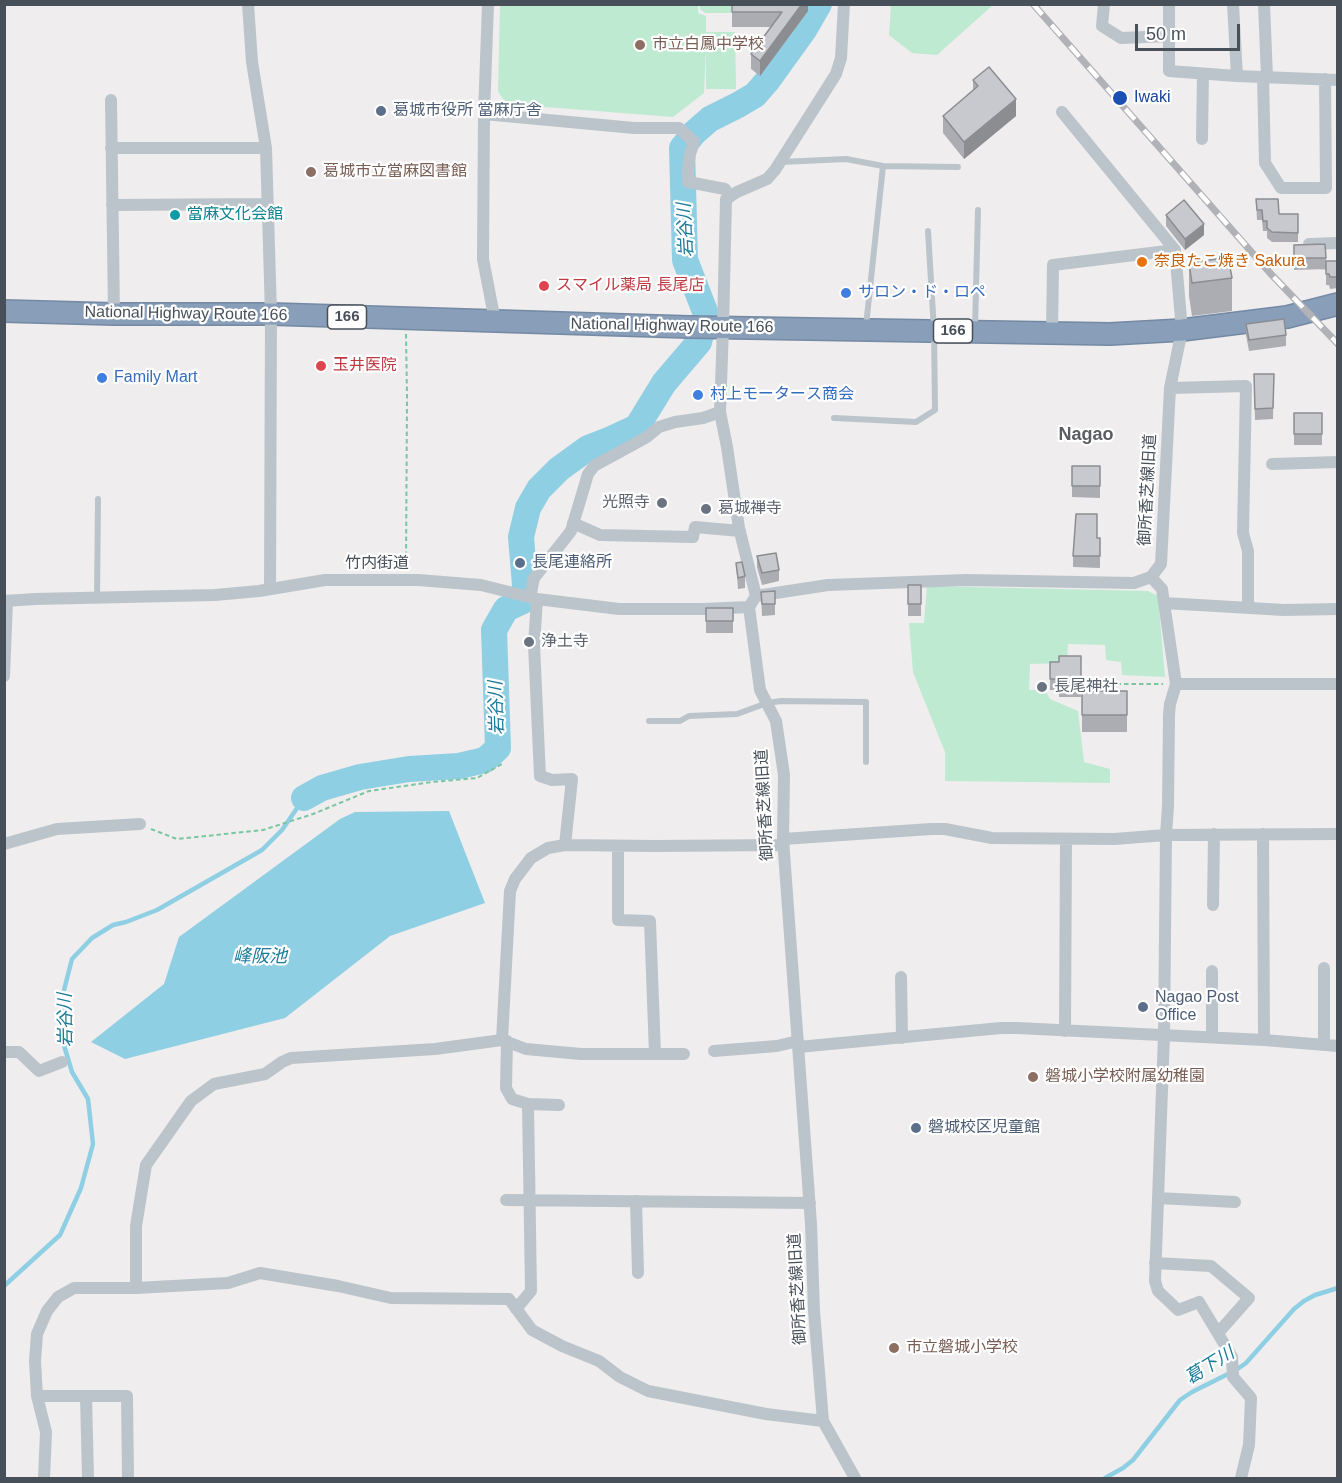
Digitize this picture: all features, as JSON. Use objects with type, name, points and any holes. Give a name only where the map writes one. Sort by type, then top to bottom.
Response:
[{"type":"highway","name":"National Highway Route 166","points":[[4,311],[271,314],[723,328],[1110,334],[1182,330],[1287,317],[1338,304]]},
{"type":"street","points":[[248,4],[252,62],[266,148],[271,314],[270,589]]},
{"type":"street","points":[[488,4],[484,114],[483,259],[495,321]]},
{"type":"street","points":[[749,607],[756,596],[740,531],[720,412],[726,199],[767,179],[781,162],[836,74],[840,58],[844,4]]},
{"type":"street","points":[[1104,4],[1102,26],[1121,38],[1169,36]]},
{"type":"street","points":[[1169,4],[1169,71],[1237,76],[1265,77],[1331,80],[1326,188],[1281,188],[1265,163],[1265,77],[1264,4]]},
{"type":"street","points":[[1233,4],[1237,76]]},
{"type":"street","points":[[1202,139],[1203,74]]},
{"type":"street","points":[[111,100],[114,314]]},
{"type":"street","points":[[1062,112],[1175,250]]},
{"type":"street","points":[[484,114],[634,128],[679,128],[694,142],[690,154],[688,182],[725,189],[730,197]]},
{"type":"street","points":[[111,148],[266,148]]},
{"type":"street","points":[[112,205],[267,204]]},
{"type":"street","points":[[1309,244],[1338,243]]},
{"type":"street","points":[[1052,333],[1053,265],[1175,250]]},
{"type":"street","name":"御所香芝線旧道","points":[[1151,577],[1161,564],[1170,387],[1182,330],[1175,250]]},
{"type":"street","points":[[1170,387],[1246,386],[1243,533],[1248,551],[1248,608]]},
{"type":"street","points":[[565,845],[572,779],[552,780],[540,776],[534,645],[528,597],[534,578],[571,531],[588,474],[594,466],[647,437],[659,427],[720,412]]},
{"type":"street","points":[[1272,464],[1338,462]]},
{"type":"street","points":[[573,523],[600,535],[693,537],[695,527],[740,531]]},
{"type":"street","points":[[756,596],[828,585],[966,580],[1134,583],[1151,577],[1162,589],[1176,684],[1168,715],[1164,1035],[1155,1281],[1158,1291],[1178,1310],[1199,1302],[1232,1357],[1233,1377],[1251,1398],[1249,1445],[1240,1479]]},
{"type":"street","name":"竹内街道","points":[[6,601],[215,595],[259,591],[325,580],[406,580],[481,585],[528,597],[619,609],[749,607]]},
{"type":"street","points":[[4,675],[6,601]]},
{"type":"street","points":[[1164,603],[1284,610],[1338,609]]},
{"type":"street","name":"御所香芝線旧道","points":[[749,607],[760,690],[776,722],[784,775],[783,842],[810,1203],[814,1311],[823,1421],[855,1479]]},
{"type":"street","points":[[1176,684],[1338,684]]},
{"type":"street","points":[[4,844],[57,828],[140,824]]},
{"type":"street","points":[[560,1105],[528,1104],[512,1099],[506,1088],[504,1041],[510,891],[515,879],[531,858],[548,848],[565,845],[783,842],[931,828],[992,838],[1114,839],[1166,835],[1338,834]]},
{"type":"street","points":[[1213,905],[1214,834]]},
{"type":"street","points":[[1263,834],[1264,1040]]},
{"type":"street","points":[[1065,1030],[1066,839]]},
{"type":"street","points":[[618,846],[618,920],[650,921],[655,1054]]},
{"type":"street","points":[[1324,968],[1324,1044]]},
{"type":"street","points":[[1212,971],[1212,1038]]},
{"type":"street","points":[[901,977],[902,1038]]},
{"type":"street","points":[[714,1052],[1001,1028],[1264,1040],[1338,1046]]},
{"type":"street","points":[[136,1288],[136,1226],[146,1165],[191,1101],[214,1084],[265,1074],[291,1058],[435,1049],[504,1041],[526,1049],[581,1054],[684,1054]]},
{"type":"street","points":[[4,1052],[19,1052],[39,1071],[62,1062]]},
{"type":"street","points":[[516,1309],[531,1291],[528,1104]]},
{"type":"street","points":[[1158,1198],[1235,1202]]},
{"type":"street","points":[[506,1200],[810,1203]]},
{"type":"street","points":[[636,1201],[638,1273]]},
{"type":"street","points":[[1155,1263],[1210,1266],[1250,1298],[1218,1333]]},
{"type":"street","points":[[44,1479],[46,1432],[37,1396],[35,1361],[37,1334],[47,1311],[58,1298],[74,1288],[136,1288],[228,1283],[260,1273],[391,1298],[509,1299],[532,1330],[562,1346],[599,1361],[620,1377],[648,1391],[766,1414],[823,1421]]},
{"type":"street","points":[[37,1396],[127,1396],[128,1479]]},
{"type":"street","points":[[86,1396],[88,1479]]},
{"type":"lane","points":[[781,162],[846,159],[884,166],[958,167]]},
{"type":"lane","points":[[866,329],[884,166]]},
{"type":"lane","points":[[975,332],[978,210]]},
{"type":"lane","points":[[834,418],[916,422],[934,410],[934,330],[928,231]]},
{"type":"lane","points":[[98,499],[98,598]]},
{"type":"lane","points":[[649,721],[680,721],[689,716],[737,714],[781,700],[866,702],[866,762]]},
{"type":"path","points":[[405,318],[406,580]]},
{"type":"path","points":[[1094,684],[1176,684]]},
{"type":"path","points":[[140,824],[177,839],[263,830],[313,814],[369,791],[477,778],[502,764]]},
{"type":"green space","points":[[891,4],[993,5],[937,55],[912,53],[889,35]]},
{"type":"green space","name":"市立白鳳中学校","points":[[500,5],[698,5],[698,13],[706,16],[706,32],[735,32],[736,89],[706,89],[706,49],[704,93],[673,117],[507,104],[498,92]]},
{"type":"green space","points":[[700,5],[731,5],[731,13],[705,13],[700,9]]},
{"type":"green space","name":"長尾神社","points":[[927,586],[1148,591],[1158,596],[1165,677],[1122,675],[1121,662],[1106,660],[1105,645],[1068,644],[1067,663],[1030,664],[1029,690],[1045,690],[1050,699],[1078,711],[1084,762],[1110,769],[1110,783],[945,781],[945,752],[913,672],[909,623],[924,623]]},
{"type":"water","name":"峰阪池","points":[[449,811],[485,903],[390,936],[285,1018],[125,1059],[91,1042],[164,984],[179,937],[340,819],[355,812]]},
{"type":"building","points":[[732,4],[802,4],[760,61],[751,54],[782,12],[732,12]]},
{"type":"building","points":[[989,67],[1016,99],[964,142],[943,116],[978,86],[973,80]]},
{"type":"building","points":[[1256,199],[1278,199],[1279,214],[1298,214],[1298,233],[1272,232],[1267,228],[1267,221],[1263,221],[1262,210],[1257,210]]},
{"type":"building","points":[[1184,200],[1204,224],[1185,239],[1166,215]]},
{"type":"building","points":[[1325,244],[1326,258],[1294,258],[1294,245]]},
{"type":"building","points":[[1223,258],[1230,267],[1232,278],[1192,283],[1189,263]]},
{"type":"building","points":[[1326,261],[1338,261],[1338,277],[1330,277],[1326,274]]},
{"type":"building","points":[[1284,319],[1286,335],[1249,340],[1246,324]]},
{"type":"building","points":[[1254,374],[1274,374],[1273,408],[1255,409]]},
{"type":"building","points":[[1294,413],[1322,413],[1322,434],[1294,434]]},
{"type":"building","points":[[1072,466],[1100,466],[1100,486],[1072,486]]},
{"type":"building","points":[[1076,514],[1097,514],[1100,556],[1073,556]]},
{"type":"building","points":[[776,553],[779,570],[762,573],[757,556]]},
{"type":"building","points":[[742,562],[745,576],[738,578],[736,563]]},
{"type":"building","points":[[908,585],[921,585],[921,604],[908,604]]},
{"type":"building","points":[[775,591],[775,604],[762,604],[761,592]]},
{"type":"building","points":[[706,608],[733,608],[733,621],[706,621]]},
{"type":"building","points":[[1059,656],[1081,656],[1081,686],[1059,686],[1059,679],[1050,679],[1050,662],[1059,662]]},
{"type":"building","points":[[1082,688],[1094,688],[1094,691],[1127,691],[1127,715],[1082,715]]},
{"type":"waterway","name":"岩谷川","points":[[304,798],[322,788],[360,777],[409,769],[459,766],[485,760],[498,748],[494,630],[506,609],[523,601],[525,585],[521,537],[528,508],[539,489],[559,469],[588,448],[637,427],[664,383],[699,342],[706,314],[685,260],[682,148],[710,119],[755,95],[804,30],[819,4]]},
{"type":"waterway","name":"岩谷川","points":[[4,1286],[60,1235],[81,1188],[93,1144],[88,1099],[72,1072],[63,1042],[63,994],[72,959],[92,938],[113,925],[157,910],[262,850],[282,830],[304,798]]},
{"type":"waterway","name":"葛下川","points":[[1105,1478],[1133,1460],[1180,1400],[1246,1363],[1294,1309],[1304,1301],[1338,1288]]},
{"type":"railway","points":[[1033,4],[1270,273],[1338,344]]},
{"type":"place","name":"市立白鳳中学校","points":[[640,45]]},
{"type":"place","name":"Iwaki","points":[[1120,98]]},
{"type":"place","name":"葛城市役所 當麻庁舎","points":[[381,111]]},
{"type":"place","name":"葛城市立當麻図書館","points":[[311,172]]},
{"type":"place","name":"當麻文化会館","points":[[175,215]]},
{"type":"place","name":"奈良たこ焼き Sakura","points":[[1142,262]]},
{"type":"place","name":"スマイル薬局 長尾店","points":[[544,286]]},
{"type":"place","name":"サロン・ド・ロペ","points":[[846,293]]},
{"type":"place","name":"玉井医院","points":[[321,366]]},
{"type":"place","name":"Family Mart","points":[[102,378]]},
{"type":"place","name":"村上モータース商会","points":[[698,395]]},
{"type":"place","name":"光照寺","points":[[662,503]]},
{"type":"place","name":"葛城禅寺","points":[[706,509]]},
{"type":"place","name":"長尾連絡所","points":[[520,563]]},
{"type":"place","name":"浄土寺","points":[[529,642]]},
{"type":"place","name":"長尾神社","points":[[1042,687]]},
{"type":"place","name":"Nagao Post Office","points":[[1143,1007]]},
{"type":"place","name":"磐城小学校附属幼稚園","points":[[1033,1077]]},
{"type":"place","name":"磐城校区児童館","points":[[916,1128]]},
{"type":"place","name":"市立磐城小学校","points":[[894,1348]]},
{"type":"district","name":"Nagao","points":[[1086,435]]}]
